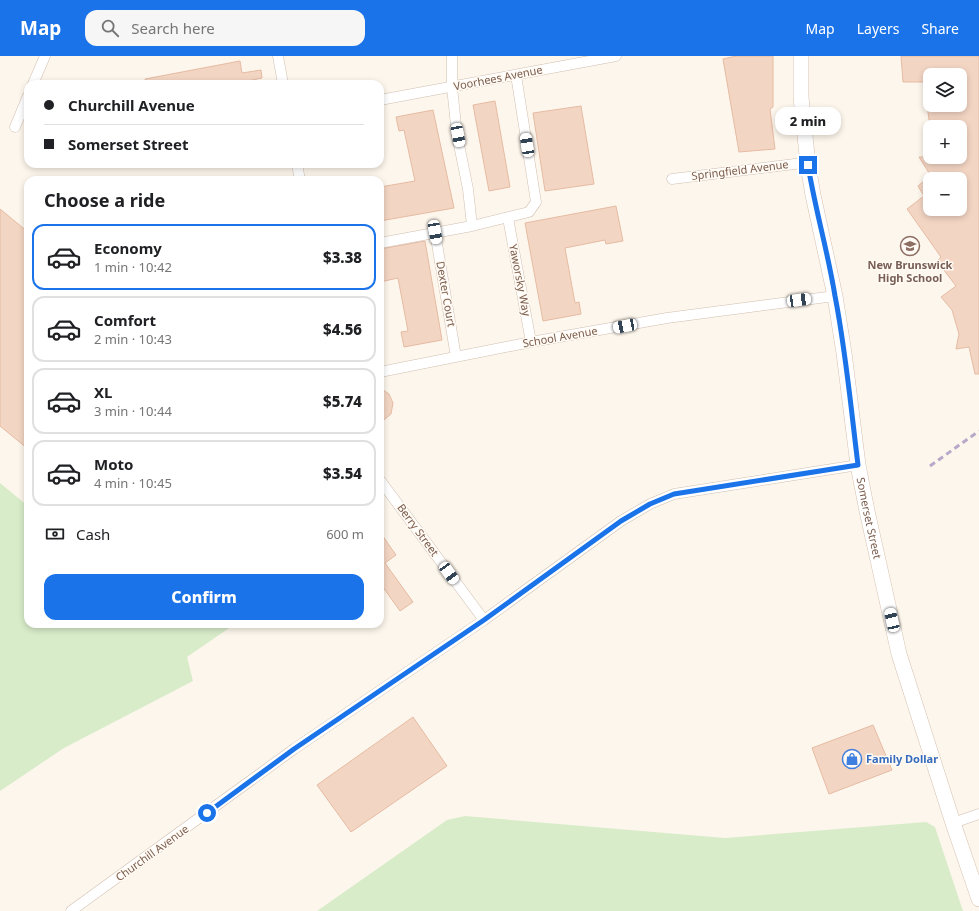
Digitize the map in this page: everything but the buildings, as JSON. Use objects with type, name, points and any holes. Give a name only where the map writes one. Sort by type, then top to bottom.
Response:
[{"type":"main road","name":"Somerset Street","points":[[801,56],[801,97],[808,165],[835,296],[844,353],[858,465],[900,654],[953,823],[979,898]]},
{"type":"street","points":[[35,80],[45,56]]},
{"type":"street","points":[[278,56],[282,80]]},
{"type":"street","points":[[452,56],[452,87],[458,135],[468,189],[472,226]]},
{"type":"street","name":"Voorhees Avenue","points":[[384,99],[616,56]]},
{"type":"street","points":[[384,242],[472,226],[529,212],[536,202],[516,75]]},
{"type":"street","points":[[15,127],[24,106]]},
{"type":"street","name":"Springfield Avenue","points":[[672,179],[803,162],[808,165]]},
{"type":"street","name":"Yaworsky Way","points":[[508,218],[531,342]]},
{"type":"street","name":"Dexter Court","points":[[435,232],[456,357]]},
{"type":"street","name":"School Avenue","points":[[384,371],[531,342],[667,318],[835,296]]},
{"type":"street","name":"Churchill Avenue","points":[[71,911],[294,749],[484,620],[621,521],[650,504],[674,494],[858,465]]},
{"type":"street","name":"Berry Street","points":[[384,485],[484,620]]},
{"type":"street","points":[[953,823],[979,814]]},
{"type":"green space","points":[[0,483],[24,503],[24,628],[229,628],[187,657],[193,681],[64,748],[0,791]]},
{"type":"green space","points":[[465,816],[725,838],[926,822],[935,827],[963,911],[317,911],[447,820]]},
{"type":"railway","points":[[930,466],[979,431]]},
{"type":"place","name":"New Brunswick High School","points":[[910,246]]},
{"type":"place","name":"Family Dollar","points":[[852,759]]},
{"type":"route","points":[[207,813],[294,749],[484,620],[621,521],[650,504],[674,494],[858,465],[844,353],[835,296],[808,165]]}]
